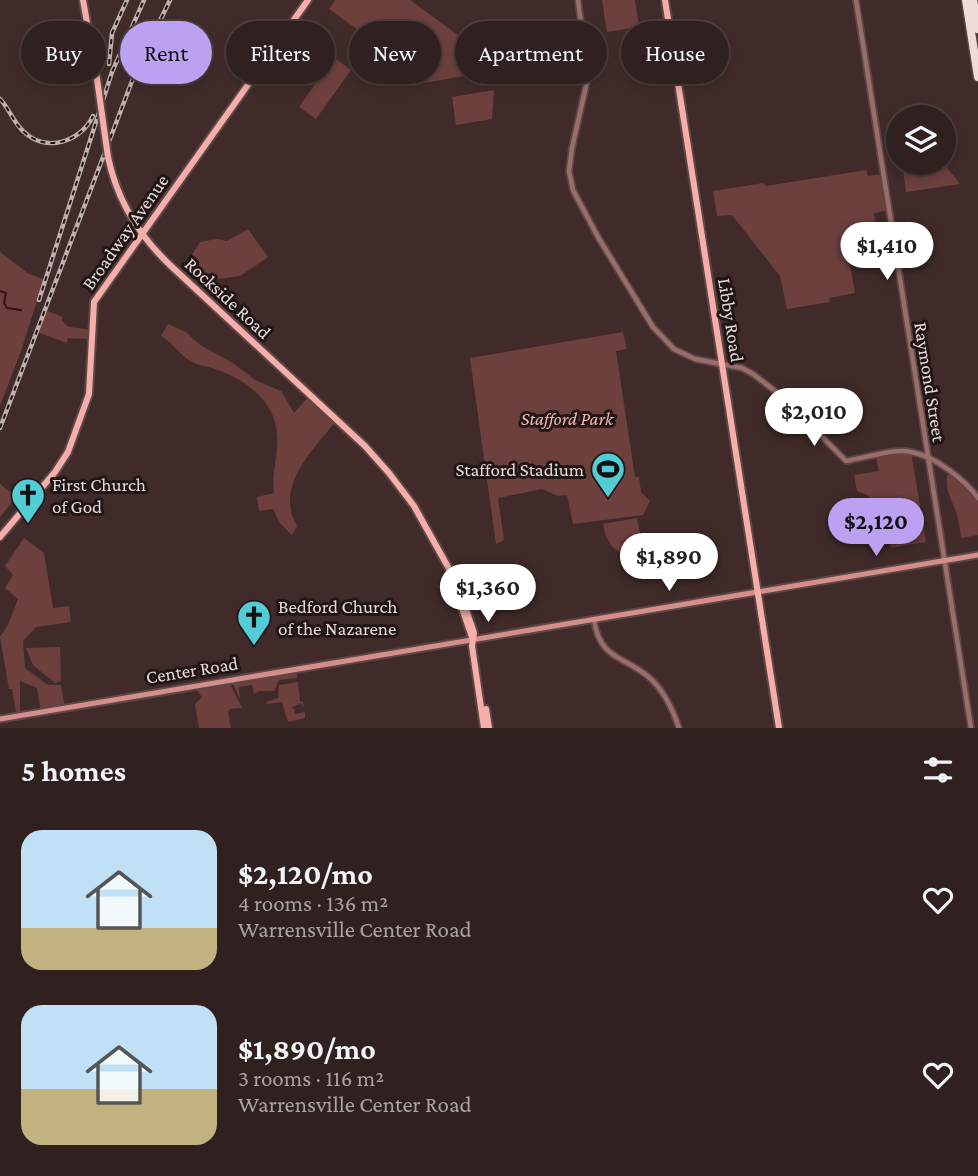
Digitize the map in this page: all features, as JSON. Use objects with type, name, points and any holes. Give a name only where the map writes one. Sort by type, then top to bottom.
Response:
[{"type":"highway","points":[[966,0],[978,77]]},
{"type":"highway","points":[[973,0],[978,29]]},
{"type":"main road","name":"Rockside Road","points":[[83,0],[108,157],[117,188],[142,235],[171,266],[373,455],[418,511],[464,600],[474,634],[472,639],[476,645],[487,728]]},
{"type":"main road","name":"Broadway Avenue","points":[[0,537],[68,452],[89,394],[94,302],[308,0]]},
{"type":"main road","name":"Libby Road","points":[[665,0],[779,728]]},
{"type":"main road","name":"Center Road","points":[[0,719],[978,555]]},
{"type":"street","points":[[578,0],[588,77],[570,160],[573,190],[598,237],[658,334],[674,349],[691,358],[743,369],[765,382],[846,461],[902,451],[912,452],[961,478],[978,498]]},
{"type":"street","name":"Raymond Street","points":[[856,0],[971,728]]},
{"type":"street","points":[[594,619],[596,634],[604,648],[615,658],[651,679],[670,705],[679,728]]},
{"type":"green space","points":[[335,0],[410,0],[439,21],[349,21],[349,23],[329,9]]},
{"type":"green space","points":[[602,0],[635,0],[638,21],[621,21],[621,30],[607,32]]},
{"type":"green space","points":[[441,23],[455,33],[455,78],[441,80]]},
{"type":"green space","points":[[335,58],[349,69],[349,73],[316,119],[299,107],[315,84],[335,84]]},
{"type":"green space","points":[[494,90],[492,119],[456,125],[452,97]]},
{"type":"green space","points":[[866,170],[868,176],[883,174],[889,210],[874,213],[877,233],[846,242],[855,293],[829,298],[830,302],[787,309],[780,276],[732,215],[717,216],[713,191],[763,183],[766,186]]},
{"type":"green space","points":[[904,175],[953,175],[960,184],[906,192]]},
{"type":"green space","points":[[248,229],[268,257],[240,276],[203,281],[192,255],[200,242],[217,239],[227,241]]},
{"type":"green space","points":[[0,252],[29,274],[44,279],[0,406]]},
{"type":"green space","points":[[43,309],[62,317],[62,321],[69,327],[93,330],[92,339],[68,338],[67,343],[37,332]]},
{"type":"green space","points":[[168,324],[186,332],[200,345],[233,363],[255,380],[281,391],[294,413],[310,395],[337,420],[308,456],[293,483],[291,511],[297,526],[292,535],[280,523],[273,509],[259,511],[257,497],[274,493],[277,434],[271,411],[247,385],[226,373],[185,357],[161,336]]},
{"type":"green space","name":"Stafford Park","points":[[623,332],[627,349],[616,351],[635,477],[639,477],[641,492],[650,501],[643,515],[573,524],[567,495],[558,496],[542,489],[498,498],[504,540],[496,544],[470,358]]},
{"type":"green space","points":[[911,452],[926,542],[891,548],[884,507],[871,508],[869,496],[857,491],[854,475],[879,471],[876,456]]},
{"type":"green space","points":[[949,470],[978,498],[978,535],[961,538],[957,515],[947,488]]},
{"type":"green space","points":[[0,484],[16,497],[0,517]]},
{"type":"green space","points":[[857,514],[859,530],[839,533],[836,517]]},
{"type":"green space","points":[[637,518],[644,553],[621,552],[611,545],[603,524]]},
{"type":"green space","points":[[24,538],[44,553],[53,608],[69,606],[71,622],[36,627],[23,641],[25,668],[48,685],[61,685],[65,708],[41,712],[37,688],[20,681],[20,712],[16,712],[12,689],[9,689],[0,637],[18,599],[5,588],[13,575],[5,566]]},
{"type":"green space","points":[[60,647],[61,681],[55,683],[33,665],[26,648]]},
{"type":"green space","points":[[297,672],[297,678],[279,680],[274,691],[259,691],[254,694],[252,685],[239,687],[240,699],[233,684]]},
{"type":"green space","points":[[229,682],[242,708],[230,709],[228,712],[231,728],[199,728],[195,704],[202,697],[195,688]]},
{"type":"green space","points":[[298,682],[300,701],[303,702],[304,708],[301,703],[291,708],[295,714],[305,712],[305,718],[288,722],[282,702],[266,702],[278,698],[279,685]]},
{"type":"waterway","points":[[0,291],[6,293],[4,303],[7,308],[21,310]]},
{"type":"railway","points":[[109,64],[112,33],[127,0]]},
{"type":"railway","points":[[39,300],[112,72],[144,0]]},
{"type":"railway","points":[[0,428],[137,68],[170,0]]},
{"type":"railway","points":[[0,99],[20,127],[41,142],[61,142],[71,138],[80,133],[93,116]]},
{"type":"place","name":"Stafford Stadium","points":[[608,499]]},
{"type":"place","name":"First Church of God","points":[[28,525]]},
{"type":"place","name":"Bedford Church of the Nazarene","points":[[254,647]]}]
